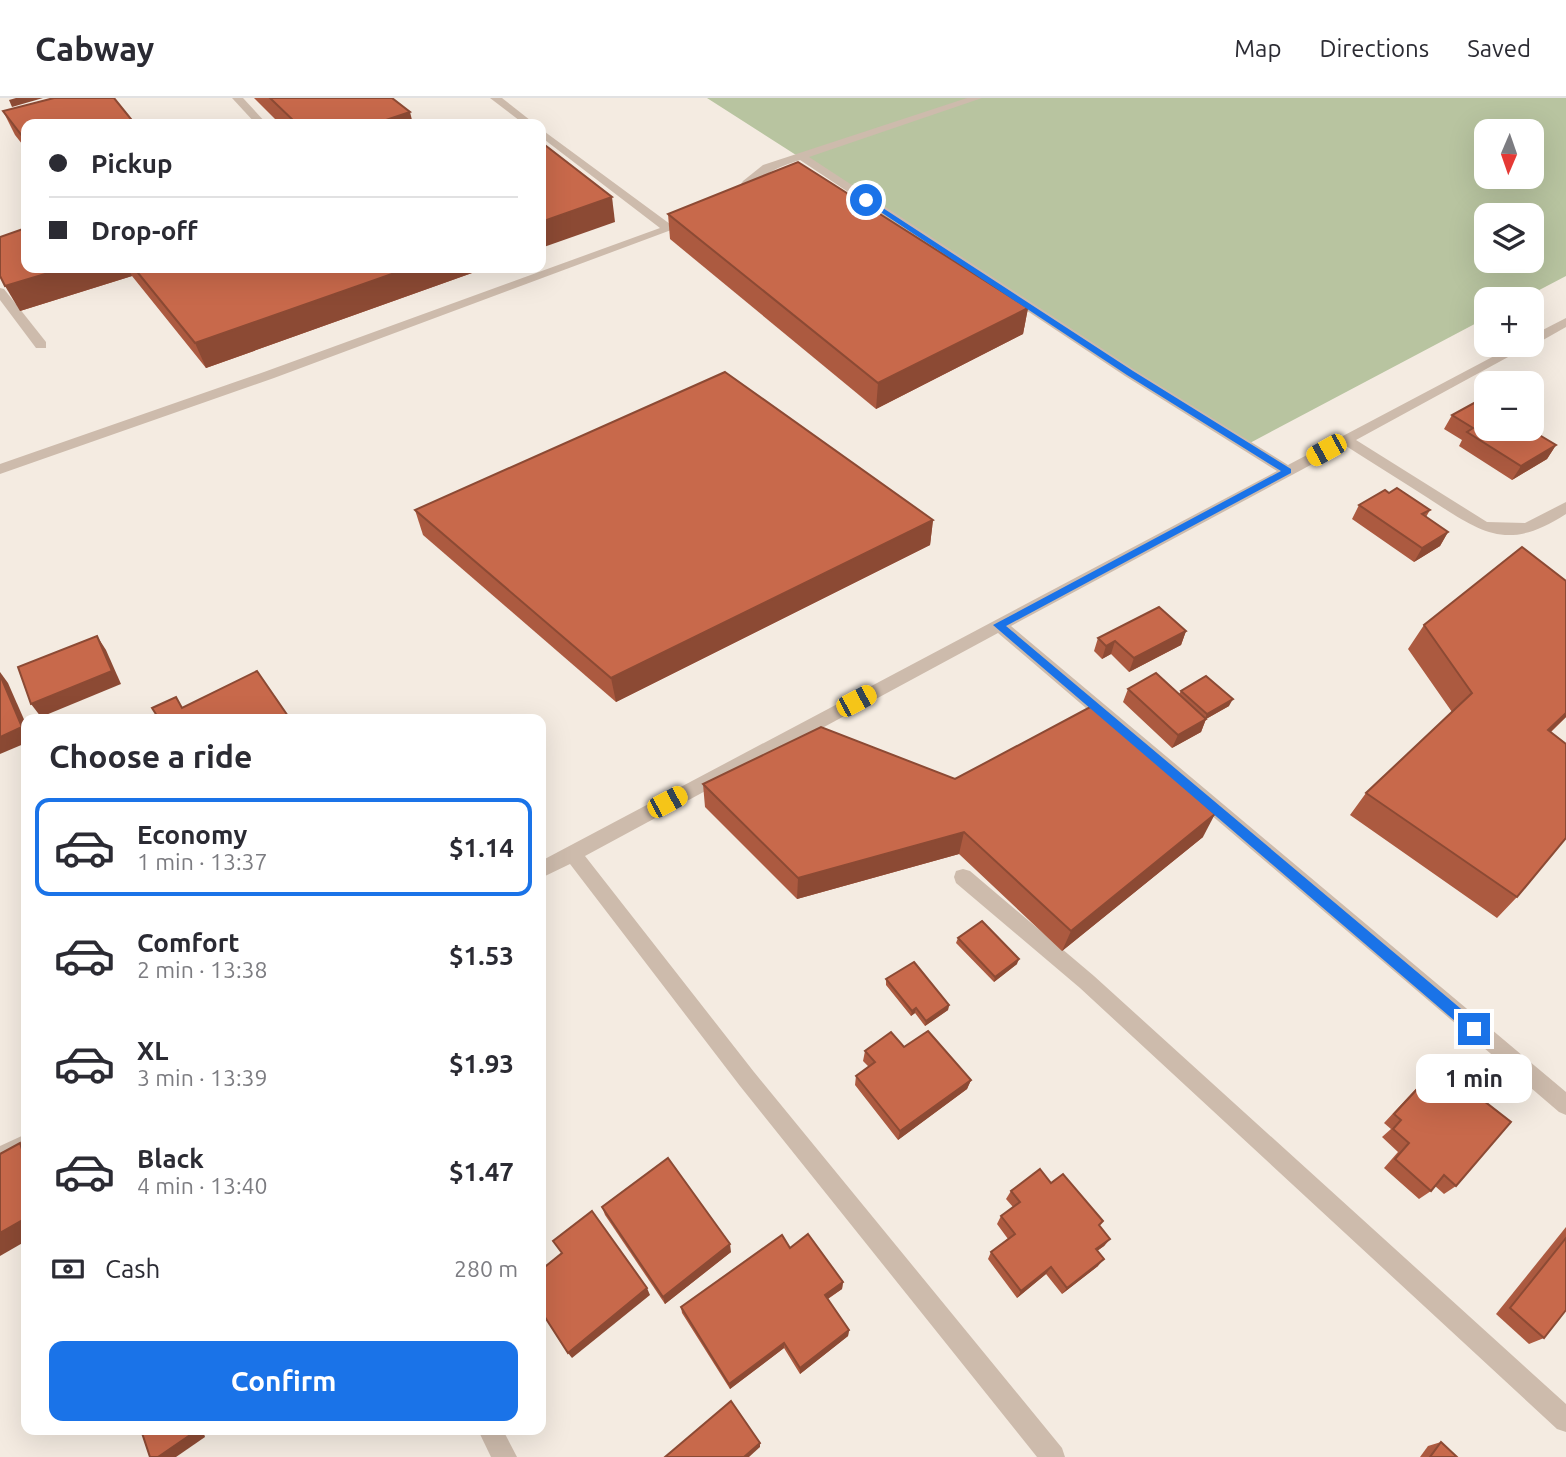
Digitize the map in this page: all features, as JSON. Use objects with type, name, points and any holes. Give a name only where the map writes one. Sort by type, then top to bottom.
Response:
[{"type":"street","points":[[237,98],[257,119]]},
{"type":"street","points":[[495,98],[523,119]]},
{"type":"street","points":[[724,209],[738,198],[747,183],[767,167],[977,98]]},
{"type":"street","points":[[546,136],[668,228]]},
{"type":"street","points":[[800,156],[1130,373],[1288,471]]},
{"type":"street","points":[[546,273],[703,216]]},
{"type":"street","points":[[0,469],[269,375],[546,273]]},
{"type":"street","points":[[0,292],[41,345]]},
{"type":"street","points":[[1544,334],[1566,323]]},
{"type":"street","points":[[546,867],[1502,357]]},
{"type":"street","points":[[1346,440],[1483,526],[1508,531],[1535,527],[1566,506]]},
{"type":"street","points":[[999,625],[1566,1105]]},
{"type":"street","points":[[572,853],[747,1079],[1053,1457]]},
{"type":"street","points":[[963,877],[1087,982],[1566,1420]]},
{"type":"street","points":[[0,1158],[21,1147]]},
{"type":"street","points":[[493,1435],[505,1457]]},
{"type":"green space","points":[[707,98],[1566,98],[1566,276],[1544,288],[1474,287],[1474,324],[1248,444]]},
{"type":"building","points":[[54,98],[114,98],[131,119],[21,119],[21,134],[3,111]]},
{"type":"building","points":[[270,98],[392,98],[410,112],[389,119],[292,119]]},
{"type":"building","points":[[546,146],[612,197],[546,220]]},
{"type":"building","points":[[798,162],[1028,308],[878,383],[668,214]]},
{"type":"building","points":[[21,230],[21,273],[48,273],[5,286],[0,276],[0,237]]},
{"type":"building","points":[[138,273],[395,273],[195,343]]},
{"type":"building","points":[[725,372],[933,520],[611,678],[415,510]]},
{"type":"building","points":[[1474,403],[1474,436],[1467,432],[1473,428],[1452,415]]},
{"type":"building","points":[[1544,438],[1556,445],[1521,466],[1481,441],[1544,441]]},
{"type":"building","points":[[1397,488],[1430,510],[1422,514],[1448,532],[1422,548],[1359,505],[1385,490],[1389,493]]},
{"type":"building","points":[[1522,547],[1566,581],[1566,713],[1548,730],[1566,744],[1566,838],[1517,897],[1366,793],[1472,693],[1424,625]]},
{"type":"building","points":[[1159,607],[1186,631],[1134,658],[1115,641],[1106,646],[1098,638]]},
{"type":"building","points":[[97,636],[112,671],[31,704],[18,667]]},
{"type":"building","points":[[257,671],[287,714],[156,714],[152,708],[176,697],[182,708]]},
{"type":"building","points":[[1156,673],[1206,719],[1178,735],[1128,689]]},
{"type":"building","points":[[0,675],[21,727],[0,737]]},
{"type":"building","points":[[1206,676],[1233,699],[1207,714],[1181,691]]},
{"type":"building","points":[[1094,705],[1215,814],[1071,931],[964,832],[798,878],[703,784],[821,727],[955,779]]},
{"type":"building","points":[[982,921],[1019,959],[995,977],[958,938]]},
{"type":"building","points":[[914,962],[949,1005],[926,1021],[916,1008],[912,1011],[886,979]]},
{"type":"building","points":[[928,1031],[971,1080],[900,1131],[856,1076],[875,1062],[865,1051],[891,1032],[904,1047]]},
{"type":"building","points":[[1447,1057],[1486,1089],[1479,1097],[1511,1122],[1456,1186],[1444,1175],[1431,1191],[1395,1159],[1409,1143],[1393,1129],[1401,1120],[1394,1114]]},
{"type":"building","points":[[20,1143],[21,1221],[0,1233],[0,1154]]},
{"type":"building","points":[[668,1158],[730,1244],[663,1297],[602,1207]]},
{"type":"building","points":[[1040,1169],[1051,1183],[1063,1174],[1103,1221],[1099,1225],[1110,1239],[1096,1249],[1104,1259],[1067,1288],[1051,1267],[1021,1291],[991,1252],[1015,1234],[1001,1216],[1020,1202],[1011,1191]]},
{"type":"building","points":[[592,1211],[647,1288],[568,1353],[546,1319],[546,1266],[562,1253],[553,1241]]},
{"type":"building","points":[[808,1234],[843,1282],[825,1295],[849,1330],[800,1368],[784,1343],[729,1384],[681,1307],[782,1235],[790,1248]]},
{"type":"building","points":[[1566,1238],[1566,1310],[1544,1338],[1510,1308]]},
{"type":"building","points":[[731,1401],[760,1443],[744,1457],[665,1457]]},
{"type":"building","points":[[143,1435],[190,1435],[158,1457],[150,1457]]},
{"type":"building","points":[[1441,1442],[1457,1457],[1430,1457]]},
{"type":"route","points":[[866,200],[1130,373],[1288,471],[999,625],[1474,1029]]}]
